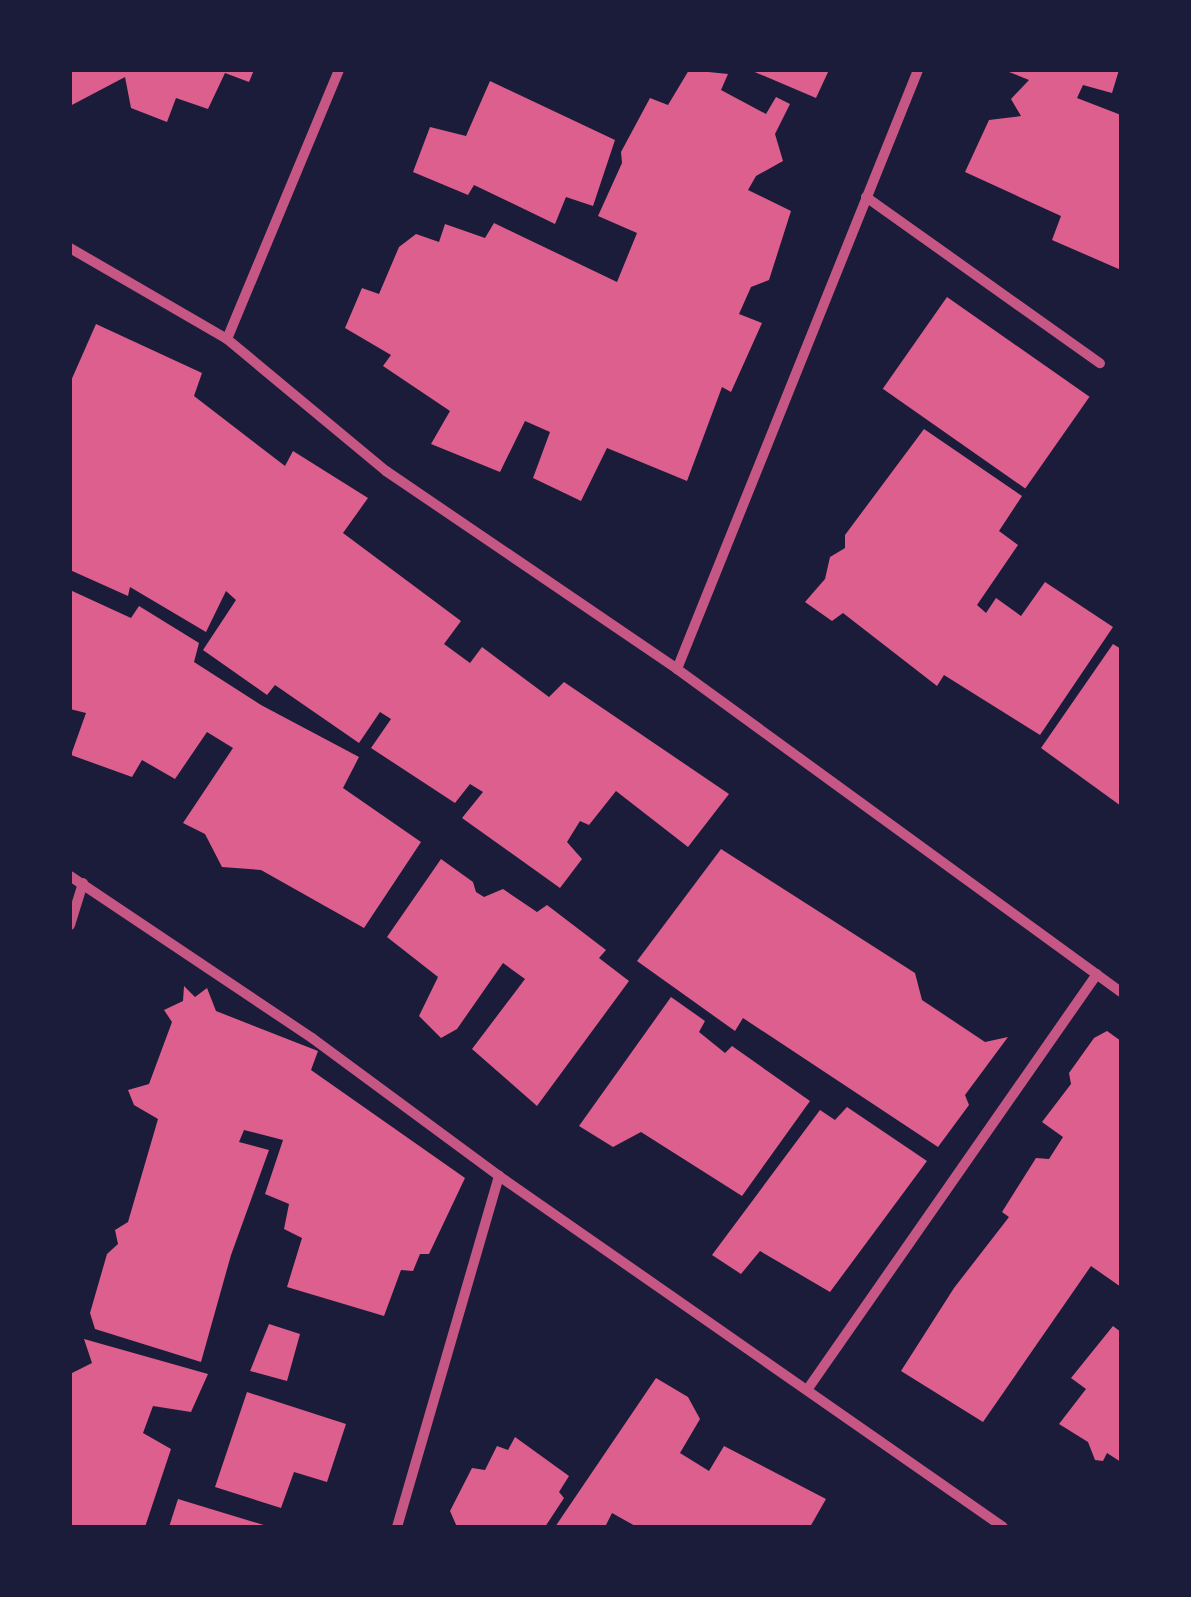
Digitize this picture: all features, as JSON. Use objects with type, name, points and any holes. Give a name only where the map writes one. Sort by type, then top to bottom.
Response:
[{"type":"street","points":[[227,339],[339,70]]},
{"type":"street","points":[[677,669],[918,70]]},
{"type":"street","points":[[866,197],[1100,363]]},
{"type":"street","points":[[70,248],[227,339],[386,471],[677,669],[1121,992]]},
{"type":"street","points":[[70,876],[312,1038],[499,1176],[1003,1527]]},
{"type":"street","points":[[70,925],[84,884]]},
{"type":"street","points":[[807,1390],[1096,974]]},
{"type":"street","points":[[397,1527],[499,1176]]},
{"type":"building","points":[[70,70],[254,70],[249,82],[225,73],[208,109],[176,98],[167,122],[131,108],[125,77],[70,106]]},
{"type":"building","points":[[689,70],[728,74],[721,90],[766,114],[776,97],[790,104],[775,134],[783,161],[756,176],[748,190],[791,211],[769,280],[751,287],[739,314],[762,323],[731,392],[722,387],[687,481],[607,448],[581,501],[533,478],[550,432],[525,421],[500,472],[431,444],[450,411],[383,366],[391,355],[345,328],[362,288],[379,294],[399,247],[416,234],[439,242],[445,224],[485,238],[494,223],[617,282],[637,233],[598,216],[622,163],[621,152],[650,98],[668,105]]},
{"type":"building","points":[[750,70],[829,70],[816,98]]},
{"type":"building","points":[[1004,70],[1119,70],[1112,93],[1083,85],[1077,98],[1121,115],[1121,270],[1052,240],[1061,216],[965,172],[989,120],[1021,116],[1011,99],[1029,80]]},
{"type":"building","points":[[490,81],[615,140],[593,206],[566,197],[555,224],[474,185],[468,195],[413,172],[430,127],[466,136]]},
{"type":"building","points":[[947,297],[1090,397],[1025,489],[883,389]]},
{"type":"building","points":[[96,324],[202,373],[194,396],[285,466],[293,451],[368,498],[343,533],[461,621],[444,644],[470,663],[482,647],[549,697],[564,682],[729,794],[688,847],[616,791],[589,825],[580,821],[567,842],[582,859],[560,888],[462,818],[483,792],[470,784],[455,803],[371,748],[391,719],[380,712],[359,743],[275,685],[267,695],[203,650],[236,600],[226,591],[206,632],[130,587],[128,596],[70,570],[70,383]]},
{"type":"building","points":[[924,429],[1022,496],[999,531],[1018,545],[977,605],[986,613],[996,598],[1021,616],[1045,582],[1113,627],[1040,735],[944,675],[937,686],[843,613],[832,621],[805,602],[825,579],[830,557],[845,548],[845,535]]},
{"type":"building","points":[[70,590],[131,618],[139,606],[199,643],[194,662],[261,705],[359,757],[343,788],[421,842],[364,928],[261,870],[222,867],[205,834],[183,823],[233,748],[207,732],[175,779],[142,760],[132,777],[71,755],[86,713],[70,709]]},
{"type":"building","points":[[1113,644],[1121,649],[1121,806],[1041,748]]},
{"type":"building","points":[[721,849],[915,973],[922,1000],[985,1042],[1008,1037],[965,1095],[969,1105],[938,1147],[743,1018],[735,1031],[637,961]]},
{"type":"building","points":[[441,859],[473,882],[476,892],[484,897],[503,889],[537,912],[547,905],[606,950],[599,958],[629,981],[537,1106],[472,1049],[525,979],[503,963],[457,1029],[441,1038],[419,1016],[438,977],[387,937]]},
{"type":"building","points":[[184,986],[195,997],[207,988],[216,1011],[318,1051],[311,1070],[465,1178],[429,1254],[420,1254],[413,1271],[401,1270],[384,1316],[287,1287],[302,1238],[284,1229],[289,1204],[265,1194],[283,1140],[244,1130],[239,1142],[269,1150],[231,1255],[201,1362],[95,1329],[90,1313],[107,1254],[118,1244],[115,1230],[128,1222],[158,1119],[134,1105],[128,1090],[149,1084],[172,1022],[164,1010],[183,1001]]},
{"type":"building","points":[[671,997],[705,1021],[699,1032],[725,1053],[732,1046],[810,1101],[742,1196],[641,1132],[613,1147],[579,1126]]},
{"type":"building","points":[[1107,1031],[1121,1041],[1121,1287],[1091,1266],[983,1422],[901,1371],[954,1288],[1009,1217],[1002,1212],[1036,1158],[1049,1159],[1063,1137],[1042,1122],[1071,1084],[1069,1073],[1094,1038]]},
{"type":"building","points":[[847,1107],[927,1161],[830,1292],[760,1251],[741,1274],[712,1255],[820,1110],[835,1120]]},
{"type":"building","points":[[269,1324],[300,1334],[287,1381],[250,1371]]},
{"type":"building","points":[[1113,1326],[1121,1332],[1121,1462],[1107,1453],[1103,1461],[1095,1460],[1088,1442],[1059,1424],[1086,1389],[1071,1378]]},
{"type":"building","points":[[84,1339],[208,1374],[191,1412],[153,1406],[143,1433],[171,1449],[145,1527],[70,1527],[70,1374],[92,1363]]},
{"type":"building","points":[[656,1378],[688,1397],[700,1419],[680,1453],[709,1471],[724,1446],[826,1499],[810,1527],[637,1527],[612,1513],[605,1527],[555,1527]]},
{"type":"building","points":[[247,1392],[346,1424],[327,1482],[294,1472],[281,1508],[215,1487]]},
{"type":"building","points":[[515,1437],[569,1476],[559,1492],[564,1498],[545,1527],[457,1527],[450,1511],[472,1468],[485,1470],[497,1446],[508,1450]]},
{"type":"building","points":[[178,1499],[267,1526],[267,1527],[169,1527]]}]
